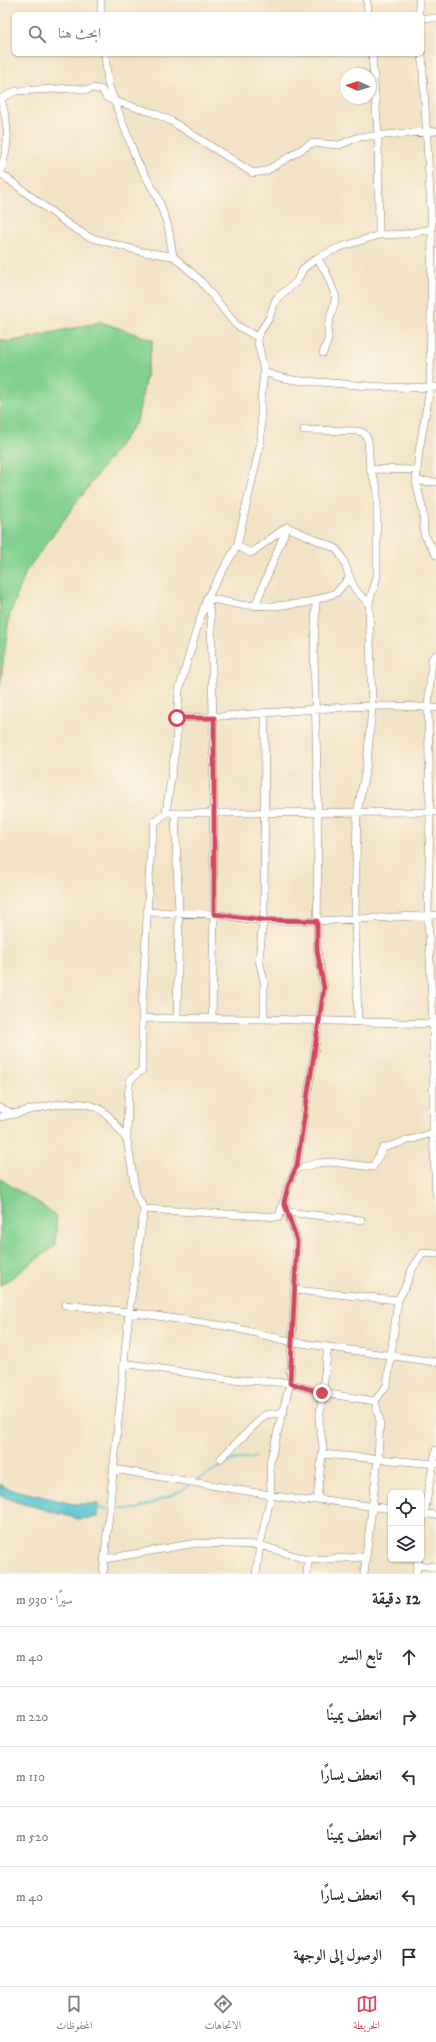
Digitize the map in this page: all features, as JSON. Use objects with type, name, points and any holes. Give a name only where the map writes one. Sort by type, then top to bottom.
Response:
[{"type":"street","points":[[101,0],[101,12]]},
{"type":"street","points":[[367,0],[368,12]]},
{"type":"street","points":[[419,0],[420,12]]},
{"type":"street","points":[[424,18],[436,18]]},
{"type":"street","points":[[105,56],[108,84],[137,161],[160,204],[168,226],[173,256]]},
{"type":"street","points":[[372,56],[378,134],[379,235]]},
{"type":"street","points":[[422,56],[426,132],[433,217],[433,387],[416,481],[423,512],[424,534],[436,555]]},
{"type":"street","points":[[257,337],[236,325],[200,280],[173,256],[142,252],[89,238],[69,225],[0,173],[7,154],[8,134],[8,124],[1,99],[16,92],[74,88],[87,90],[94,88],[102,90],[106,97],[114,101],[154,113],[171,121],[253,173],[266,171],[312,144],[339,145],[359,137],[378,134],[436,131]]},
{"type":"street","points":[[103,1574],[128,1312],[144,1209],[136,1194],[127,1140],[130,1080],[142,1070],[142,1018],[152,832],[156,822],[166,813],[176,744],[179,690],[196,628],[207,598],[238,546],[261,441],[261,400],[264,372],[257,337],[269,318],[276,300],[296,282],[304,268],[316,258],[338,248],[379,235],[406,234],[432,230]]},
{"type":"street","points":[[316,258],[326,272],[336,297],[328,326],[328,340],[323,353]]},
{"type":"street","points":[[264,372],[279,378],[296,380],[375,386],[433,387]]},
{"type":"street","points":[[304,430],[358,431],[364,433],[368,440],[370,469],[377,486],[377,576],[375,589],[371,595],[370,603],[372,707],[367,763],[357,813],[355,918],[358,1022]]},
{"type":"street","points":[[370,469],[417,470]]},
{"type":"street","points":[[416,481],[436,482]]},
{"type":"street","points":[[238,546],[251,553],[287,527]]},
{"type":"street","points":[[287,527],[335,548],[341,554],[356,590],[370,603]]},
{"type":"street","points":[[255,606],[287,527]]},
{"type":"street","points":[[207,598],[241,605],[255,606],[274,606],[316,600],[336,593],[350,577]]},
{"type":"street","points":[[207,598],[211,617],[214,718],[214,914],[212,1019]]},
{"type":"street","points":[[144,1209],[279,1217],[289,1183],[296,1169],[324,988],[317,950],[318,812],[314,653],[316,600]]},
{"type":"street","points":[[436,655],[432,659],[433,812],[428,915],[434,1024],[434,1132],[436,1194]]},
{"type":"street","points":[[177,718],[214,718],[316,708],[432,707]]},
{"type":"street","points":[[264,1019],[264,981],[259,960],[263,920],[265,712]]},
{"type":"street","points":[[166,813],[433,812]]},
{"type":"street","points":[[174,813],[179,913],[177,1019]]},
{"type":"street","points":[[147,912],[214,914],[263,920],[317,921],[436,915]]},
{"type":"street","points":[[142,1018],[320,1020],[434,1024]]},
{"type":"street","points":[[0,1117],[68,1103],[90,1104],[104,1112],[127,1140]]},
{"type":"street","points":[[0,1108],[14,1114]]},
{"type":"street","points":[[296,1169],[318,1162],[373,1167],[383,1148],[434,1132]]},
{"type":"street","points":[[256,1574],[260,1545],[271,1495],[270,1462],[284,1412],[290,1383],[297,1241],[284,1202]]},
{"type":"street","points":[[287,1212],[361,1220]]},
{"type":"street","points":[[375,1401],[387,1385],[392,1356],[398,1300],[412,1269],[423,1253],[436,1254]]},
{"type":"street","points":[[295,1290],[398,1300]]},
{"type":"street","points":[[65,1305],[128,1312],[231,1327],[293,1342],[436,1362]]},
{"type":"street","points":[[317,1499],[322,1454],[320,1422],[322,1393],[328,1346]]},
{"type":"street","points":[[124,1363],[226,1379],[290,1383],[322,1393],[375,1401]]},
{"type":"street","points":[[364,1574],[378,1458],[380,1421],[375,1401]]},
{"type":"street","points":[[221,1458],[265,1415],[284,1412]]},
{"type":"street","points":[[424,1506],[435,1464],[436,1450]]},
{"type":"street","points":[[322,1454],[435,1464]]},
{"type":"street","points":[[113,1468],[306,1501],[317,1499],[388,1509]]},
{"type":"street","points":[[424,1514],[436,1515]]},
{"type":"street","points":[[105,1559],[196,1543],[260,1545],[308,1560],[366,1556]]},
{"type":"street","points":[[308,1560],[308,1574]]},
{"type":"street","points":[[416,1574],[417,1562],[436,1567]]},
{"type":"green space","points":[[101,322],[153,340],[137,421],[26,571],[9,617],[0,686],[0,339],[9,342]]},
{"type":"green space","points":[[0,1179],[56,1215],[56,1245],[0,1286]]},
{"type":"water","points":[[0,1484],[6,1488],[73,1504],[98,1504],[98,1517],[79,1519],[17,1502],[0,1495]]},
{"type":"waterway","points":[[197,1480],[233,1460],[256,1457]]},
{"type":"waterway","points":[[112,1509],[138,1509],[176,1493],[190,1485]]},
{"type":"waterway","points":[[96,1508],[107,1509]]},
{"type":"route","points":[[177,718],[214,718],[214,914],[263,920],[317,921],[317,950],[324,988],[305,1122],[297,1165],[289,1183],[284,1202],[297,1241],[290,1383],[322,1393]]}]
